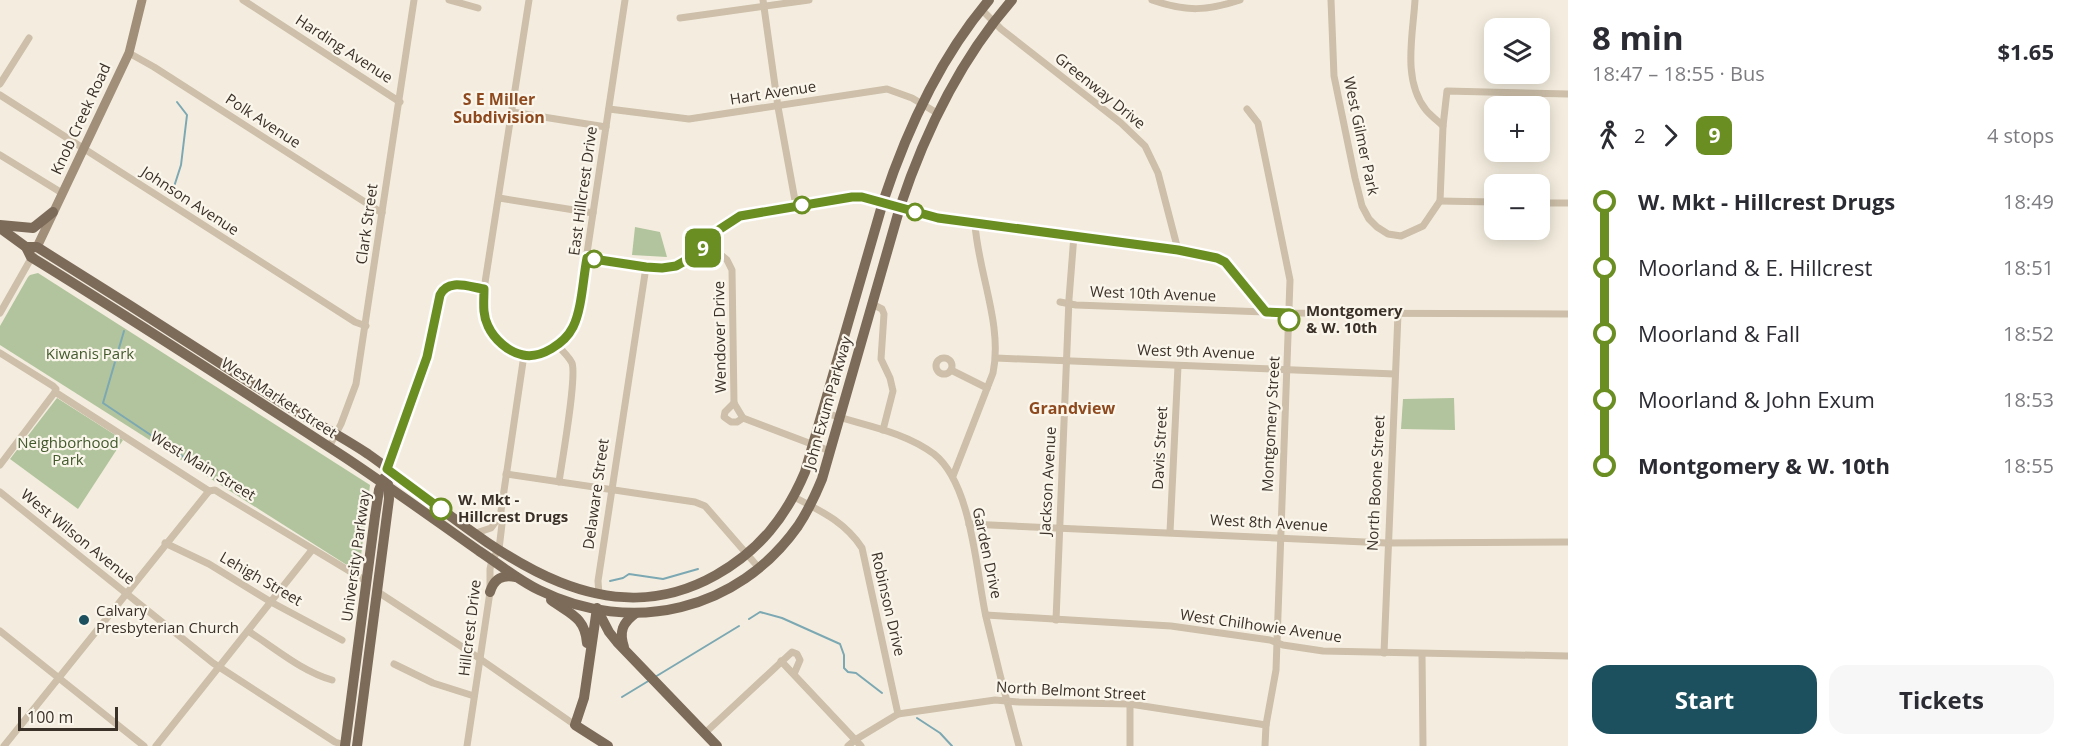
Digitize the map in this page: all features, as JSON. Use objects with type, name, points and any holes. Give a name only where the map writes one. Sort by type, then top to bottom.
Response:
[{"type":"main road","name":"Knob Creek Road","points":[[32,247],[53,212],[129,53],[142,0]]},
{"type":"main road","name":"John Exum Parkway","points":[[500,549],[531,571],[559,582],[599,595],[631,598],[676,592],[698,585],[748,554],[780,520],[795,497],[813,446],[883,202],[908,131],[943,65],[989,0]]},
{"type":"main road","name":"John Exum Parkway","points":[[516,577],[539,591],[597,609],[636,614],[666,611],[721,594],[759,568],[788,538],[811,505],[822,479],[913,166],[960,70],[993,21],[1012,0]]},
{"type":"main road","points":[[0,227],[33,228],[53,212]]},
{"type":"main road","name":"West Market Street","points":[[0,227],[367,454],[500,549]]},
{"type":"main road","name":"West Market Street","points":[[32,247],[31,257],[329,447],[516,577]]},
{"type":"main road","name":"University Parkway","points":[[357,746],[389,499],[385,484],[387,469]]},
{"type":"main road","name":"University Parkway","points":[[345,746],[379,490],[385,484]]},
{"type":"main road","points":[[490,592],[493,583],[498,579],[508,575],[516,577]]},
{"type":"main road","points":[[539,591],[582,623],[585,630],[588,660]]},
{"type":"main road","name":"Delaware Street","points":[[575,725],[584,698],[599,595]]},
{"type":"main road","points":[[597,609],[609,632],[717,746]]},
{"type":"main road","points":[[624,648],[621,638],[622,628],[625,621],[636,614]]},
{"type":"main road","points":[[592,636],[598,629],[609,632]]},
{"type":"main road","points":[[575,725],[608,746]]},
{"type":"street","name":"Harding Avenue","points":[[243,0],[400,102]]},
{"type":"street","name":"Clark Street","points":[[329,447],[356,384],[414,0]]},
{"type":"street","points":[[449,0],[478,8]]},
{"type":"street","points":[[529,0],[484,289],[483,308],[493,336],[504,346],[524,356],[539,353],[557,345],[571,361],[573,369],[559,482]]},
{"type":"street","name":"East Hillcrest Drive","points":[[557,345],[566,338],[573,327],[587,258],[625,0]]},
{"type":"street","points":[[680,18],[763,3],[809,0]]},
{"type":"street","points":[[1152,0],[1174,8],[1197,10],[1218,8],[1240,0]]},
{"type":"street","name":"West Gilmer Park","points":[[1331,0],[1334,76],[1355,178],[1362,206],[1369,219],[1388,234],[1401,236],[1423,226],[1440,201]]},
{"type":"street","points":[[1415,0],[1412,80],[1417,95],[1426,110],[1443,126]]},
{"type":"street","points":[[763,3],[778,107],[796,206]]},
{"type":"street","name":"Greenway Drive","points":[[981,9],[1121,123],[1145,146],[1158,173],[1178,250]]},
{"type":"street","points":[[0,84],[29,38]]},
{"type":"street","name":"Polk Avenue","points":[[129,53],[382,213]]},
{"type":"street","name":"Hart Avenue","points":[[609,109],[689,119],[887,89],[898,92],[937,113]]},
{"type":"street","points":[[1484,202],[1440,201],[1447,91],[1568,94]]},
{"type":"street","name":"Johnson Avenue","points":[[0,95],[355,322],[366,326]]},
{"type":"street","name":"Montgomery Street","points":[[1247,109],[1258,123],[1289,271],[1274,688],[1266,725],[1265,746]]},
{"type":"street","points":[[512,112],[606,127]]},
{"type":"street","points":[[0,155],[62,193]]},
{"type":"street","points":[[587,258],[646,267],[676,266],[697,254],[717,231],[740,216],[852,197],[883,202],[938,218],[1178,250],[1217,258],[1225,262],[1266,312]]},
{"type":"street","points":[[499,198],[593,213]]},
{"type":"street","points":[[1550,203],[1568,203]]},
{"type":"street","points":[[953,476],[987,388],[996,358],[975,224]]},
{"type":"street","name":"Jackson Avenue","points":[[1056,620],[1074,236]]},
{"type":"street","name":"Wendover Drive","points":[[707,243],[727,260],[732,270],[734,404],[742,418]]},
{"type":"street","points":[[0,313],[31,257]]},
{"type":"street","name":"Delaware Street","points":[[599,595],[598,584],[646,267]]},
{"type":"street","points":[[387,469],[427,357],[441,293],[455,284],[484,289]]},
{"type":"street","name":"West 10th Avenue","points":[[1060,302],[1289,313],[1568,314]]},
{"type":"street","points":[[872,304],[882,309],[884,314],[881,359],[890,378],[893,392],[883,430]]},
{"type":"street","name":"North Boone Street","points":[[1384,653],[1398,314]]},
{"type":"street","name":"West Main Street","points":[[0,352],[53,386],[56,389],[55,392],[209,491],[215,490],[366,581]]},
{"type":"street","points":[[500,549],[506,474],[524,356]]},
{"type":"street","name":"West 9th Avenue","points":[[996,358],[1395,374]]},
{"type":"street","name":"Davis Street","points":[[1170,532],[1178,366]]},
{"type":"street","points":[[951,370],[987,388]]},
{"type":"street","points":[[0,465],[55,392]]},
{"type":"street","points":[[734,404],[725,412],[724,417],[731,422],[737,422],[742,418],[830,451]]},
{"type":"street","name":"Garden Drive","points":[[823,412],[883,430],[920,445],[936,456],[953,476],[969,524],[986,615],[1018,746]]},
{"type":"street","points":[[506,474],[695,502],[705,506],[759,568]]},
{"type":"street","points":[[4,746],[209,491]]},
{"type":"street","name":"West Wilson Avenue","points":[[0,492],[219,667],[335,742],[345,746]]},
{"type":"street","name":"Robinson Drive","points":[[795,497],[840,523],[852,533],[862,548],[898,714]]},
{"type":"street","points":[[476,533],[491,528],[501,516]]},
{"type":"street","name":"West 8th Avenue","points":[[969,524],[1387,543],[1568,542]]},
{"type":"street","name":"Lehigh Street","points":[[165,543],[209,564],[271,602],[342,640]]},
{"type":"street","name":"Hillcrest Drive","points":[[467,746],[490,592],[490,569],[492,560],[500,549]]},
{"type":"street","points":[[156,746],[312,550]]},
{"type":"street","points":[[378,592],[575,725]]},
{"type":"street","name":"West Chilhowie Avenue","points":[[986,615],[1171,626],[1323,651],[1568,656]]},
{"type":"street","points":[[0,631],[144,746]]},
{"type":"street","points":[[248,631],[285,657],[321,677],[332,680]]},
{"type":"street","points":[[705,733],[792,652],[797,654],[801,660],[794,674]]},
{"type":"street","points":[[1422,654],[1423,746]]},
{"type":"street","points":[[781,661],[861,746]]},
{"type":"street","points":[[394,664],[433,683],[474,696]]},
{"type":"street","name":"North Belmont Street","points":[[848,746],[898,714],[995,700],[1130,704],[1266,725]]},
{"type":"street","points":[[1130,704],[1130,746]]},
{"type":"green space","points":[[635,227],[660,232],[667,257],[632,255]]},
{"type":"green space","name":"Kiwanis Park","points":[[38,273],[370,485],[360,564],[357,567],[350,567],[0,345],[0,326],[28,277]]},
{"type":"green space","name":"Neighborhood Park","points":[[57,398],[123,440],[78,509],[10,459]]},
{"type":"green space","points":[[1454,398],[1455,430],[1401,429],[1403,399]]},
{"type":"waterway","points":[[172,193],[181,165],[187,115],[177,102]]},
{"type":"waterway","points":[[124,331],[103,403],[203,470]]},
{"type":"waterway","points":[[610,581],[629,574],[663,579],[698,569]]},
{"type":"waterway","points":[[749,619],[760,612],[782,618],[840,644],[844,655],[844,668],[848,672],[856,673],[882,693]]},
{"type":"waterway","points":[[655,677],[739,626]]},
{"type":"waterway","points":[[622,697],[650,680]]},
{"type":"waterway","points":[[917,718],[940,733],[952,746]]},
{"type":"bus line","name":"9","points":[[441,509],[387,469],[427,357],[440,295],[444,288],[455,284],[484,289],[483,308],[493,336],[504,346],[524,356],[539,353],[553,348],[566,338],[573,327],[578,313],[587,258],[646,267],[676,266],[697,254],[717,231],[729,222],[740,216],[756,212],[862,197],[938,218],[1178,250],[1217,258],[1225,262],[1266,312],[1289,313],[1289,320]]},
{"type":"place","name":"Montgomery & W. 10th","points":[[1289,320]]},
{"type":"place","name":"W. Mkt - Hillcrest Drugs","points":[[441,509]]},
{"type":"place","name":"Calvary Presbyterian Church","points":[[84,620]]},
{"type":"district","name":"S E Miller Subdivision","points":[[499,108]]},
{"type":"district","name":"Grandview","points":[[1072,408]]}]
